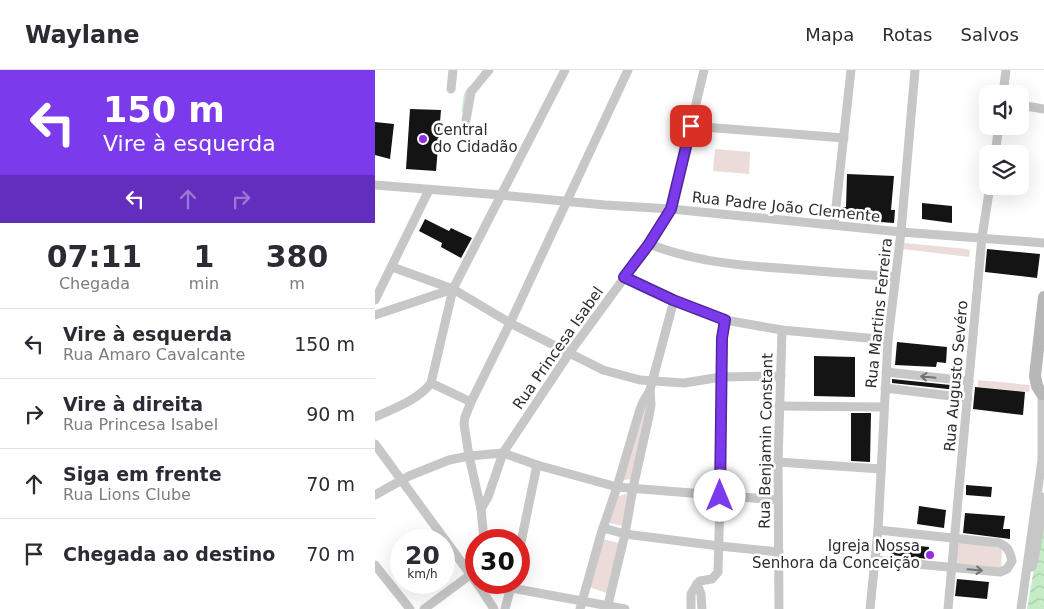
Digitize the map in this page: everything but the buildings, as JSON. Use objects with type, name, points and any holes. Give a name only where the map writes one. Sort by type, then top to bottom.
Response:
[{"type":"street","points":[[451,89],[453,70]]},
{"type":"street","points":[[466,120],[471,92],[489,70]]},
{"type":"street","points":[[375,417],[419,395],[431,383],[453,289],[565,70]]},
{"type":"street","points":[[483,529],[481,509],[469,456],[464,424],[465,417],[628,70]]},
{"type":"street","name":"Rua Princesa Isabel","points":[[481,509],[488,498],[503,454],[570,352],[649,244],[671,209],[704,70]]},
{"type":"street","points":[[834,225],[851,70]]},
{"type":"street","name":"Rua Martins Ferreira","points":[[870,609],[878,530],[888,340],[901,232],[915,70]]},
{"type":"street","points":[[1004,85],[1006,70]]},
{"type":"street","points":[[1029,106],[1044,109]]},
{"type":"street","points":[[691,126],[844,138]]},
{"type":"street","name":"Rua Padre João Clemente","points":[[375,185],[671,209],[901,232],[1044,243]]},
{"type":"street","points":[[375,300],[429,190]]},
{"type":"street","name":"Rua Augusto Sevéro","points":[[948,609],[982,237],[989,195]]},
{"type":"street","points":[[649,244],[677,254],[722,263],[895,277]]},
{"type":"street","points":[[392,267],[453,289],[510,323],[603,370],[640,380],[651,386],[721,377],[781,376]]},
{"type":"street","points":[[624,277],[673,300],[725,320],[782,330],[888,340]]},
{"type":"street","points":[[375,315],[453,289]]},
{"type":"street","points":[[1021,609],[1042,460],[1043,393],[1037,386],[1035,376],[1044,297]]},
{"type":"street","points":[[581,605],[640,409],[651,386],[673,300]]},
{"type":"street","points":[[691,609],[691,594],[697,584],[700,581],[712,579],[718,572],[722,338],[725,320]]},
{"type":"street","name":"Rua Benjamin Constant","points":[[779,609],[778,462],[782,330]]},
{"type":"street","points":[[886,372],[969,381]]},
{"type":"street","points":[[431,383],[471,402]]},
{"type":"street","points":[[608,607],[651,405],[651,386]]},
{"type":"street","points":[[885,388],[968,398]]},
{"type":"street","points":[[779,406],[884,407]]},
{"type":"street","points":[[375,444],[465,566]]},
{"type":"street","points":[[375,495],[401,480],[449,460],[469,456],[503,454],[617,487],[778,500]]},
{"type":"street","points":[[778,462],[881,469]]},
{"type":"street","points":[[524,529],[537,465]]},
{"type":"street","points":[[1025,609],[1044,497]]},
{"type":"street","points":[[603,528],[625,534],[779,552]]},
{"type":"street","points":[[875,560],[1000,572],[1007,569],[1012,561],[1011,554],[1005,545],[999,543],[878,530]]},
{"type":"street","points":[[1012,561],[1027,563]]},
{"type":"street","points":[[375,565],[410,609]]},
{"type":"street","points":[[424,609],[465,582]]},
{"type":"street","points":[[697,584],[701,594],[702,609]]},
{"type":"street","points":[[530,590],[581,605],[625,609]]},
{"type":"street","points":[[485,594],[494,609]]},
{"type":"street","points":[[491,594],[494,609]]},
{"type":"street","points":[[505,609],[509,594]]},
{"type":"shaded area","points":[[715,149],[750,152],[749,174],[713,171]]},
{"type":"shaded area","points":[[904,243],[967,249],[970,251],[969,257],[903,249]]},
{"type":"shaded area","points":[[978,380],[1030,385],[1029,392],[978,387]]},
{"type":"shaded area","points":[[649,396],[633,479],[623,480],[642,411]]},
{"type":"shaded area","points":[[628,493],[623,526],[609,523],[617,497]]},
{"type":"shaded area","points":[[603,539],[619,543],[609,594],[589,587]]},
{"type":"shaded area","points":[[958,542],[1001,548],[1001,569],[957,566],[954,562]]},
{"type":"water","points":[[1044,510],[1044,609],[1027,609]]},
{"type":"waterway","points":[[463,111],[465,95],[469,88]]},
{"type":"place","name":"Central do Cidadão","points":[[423,139]]},
{"type":"place","name":"Igreja Nossa Senhora da Conceição","points":[[930,555]]},
{"type":"route","points":[[691,126],[671,209],[649,244],[624,277],[673,300],[725,320],[722,338],[720,496]]}]
